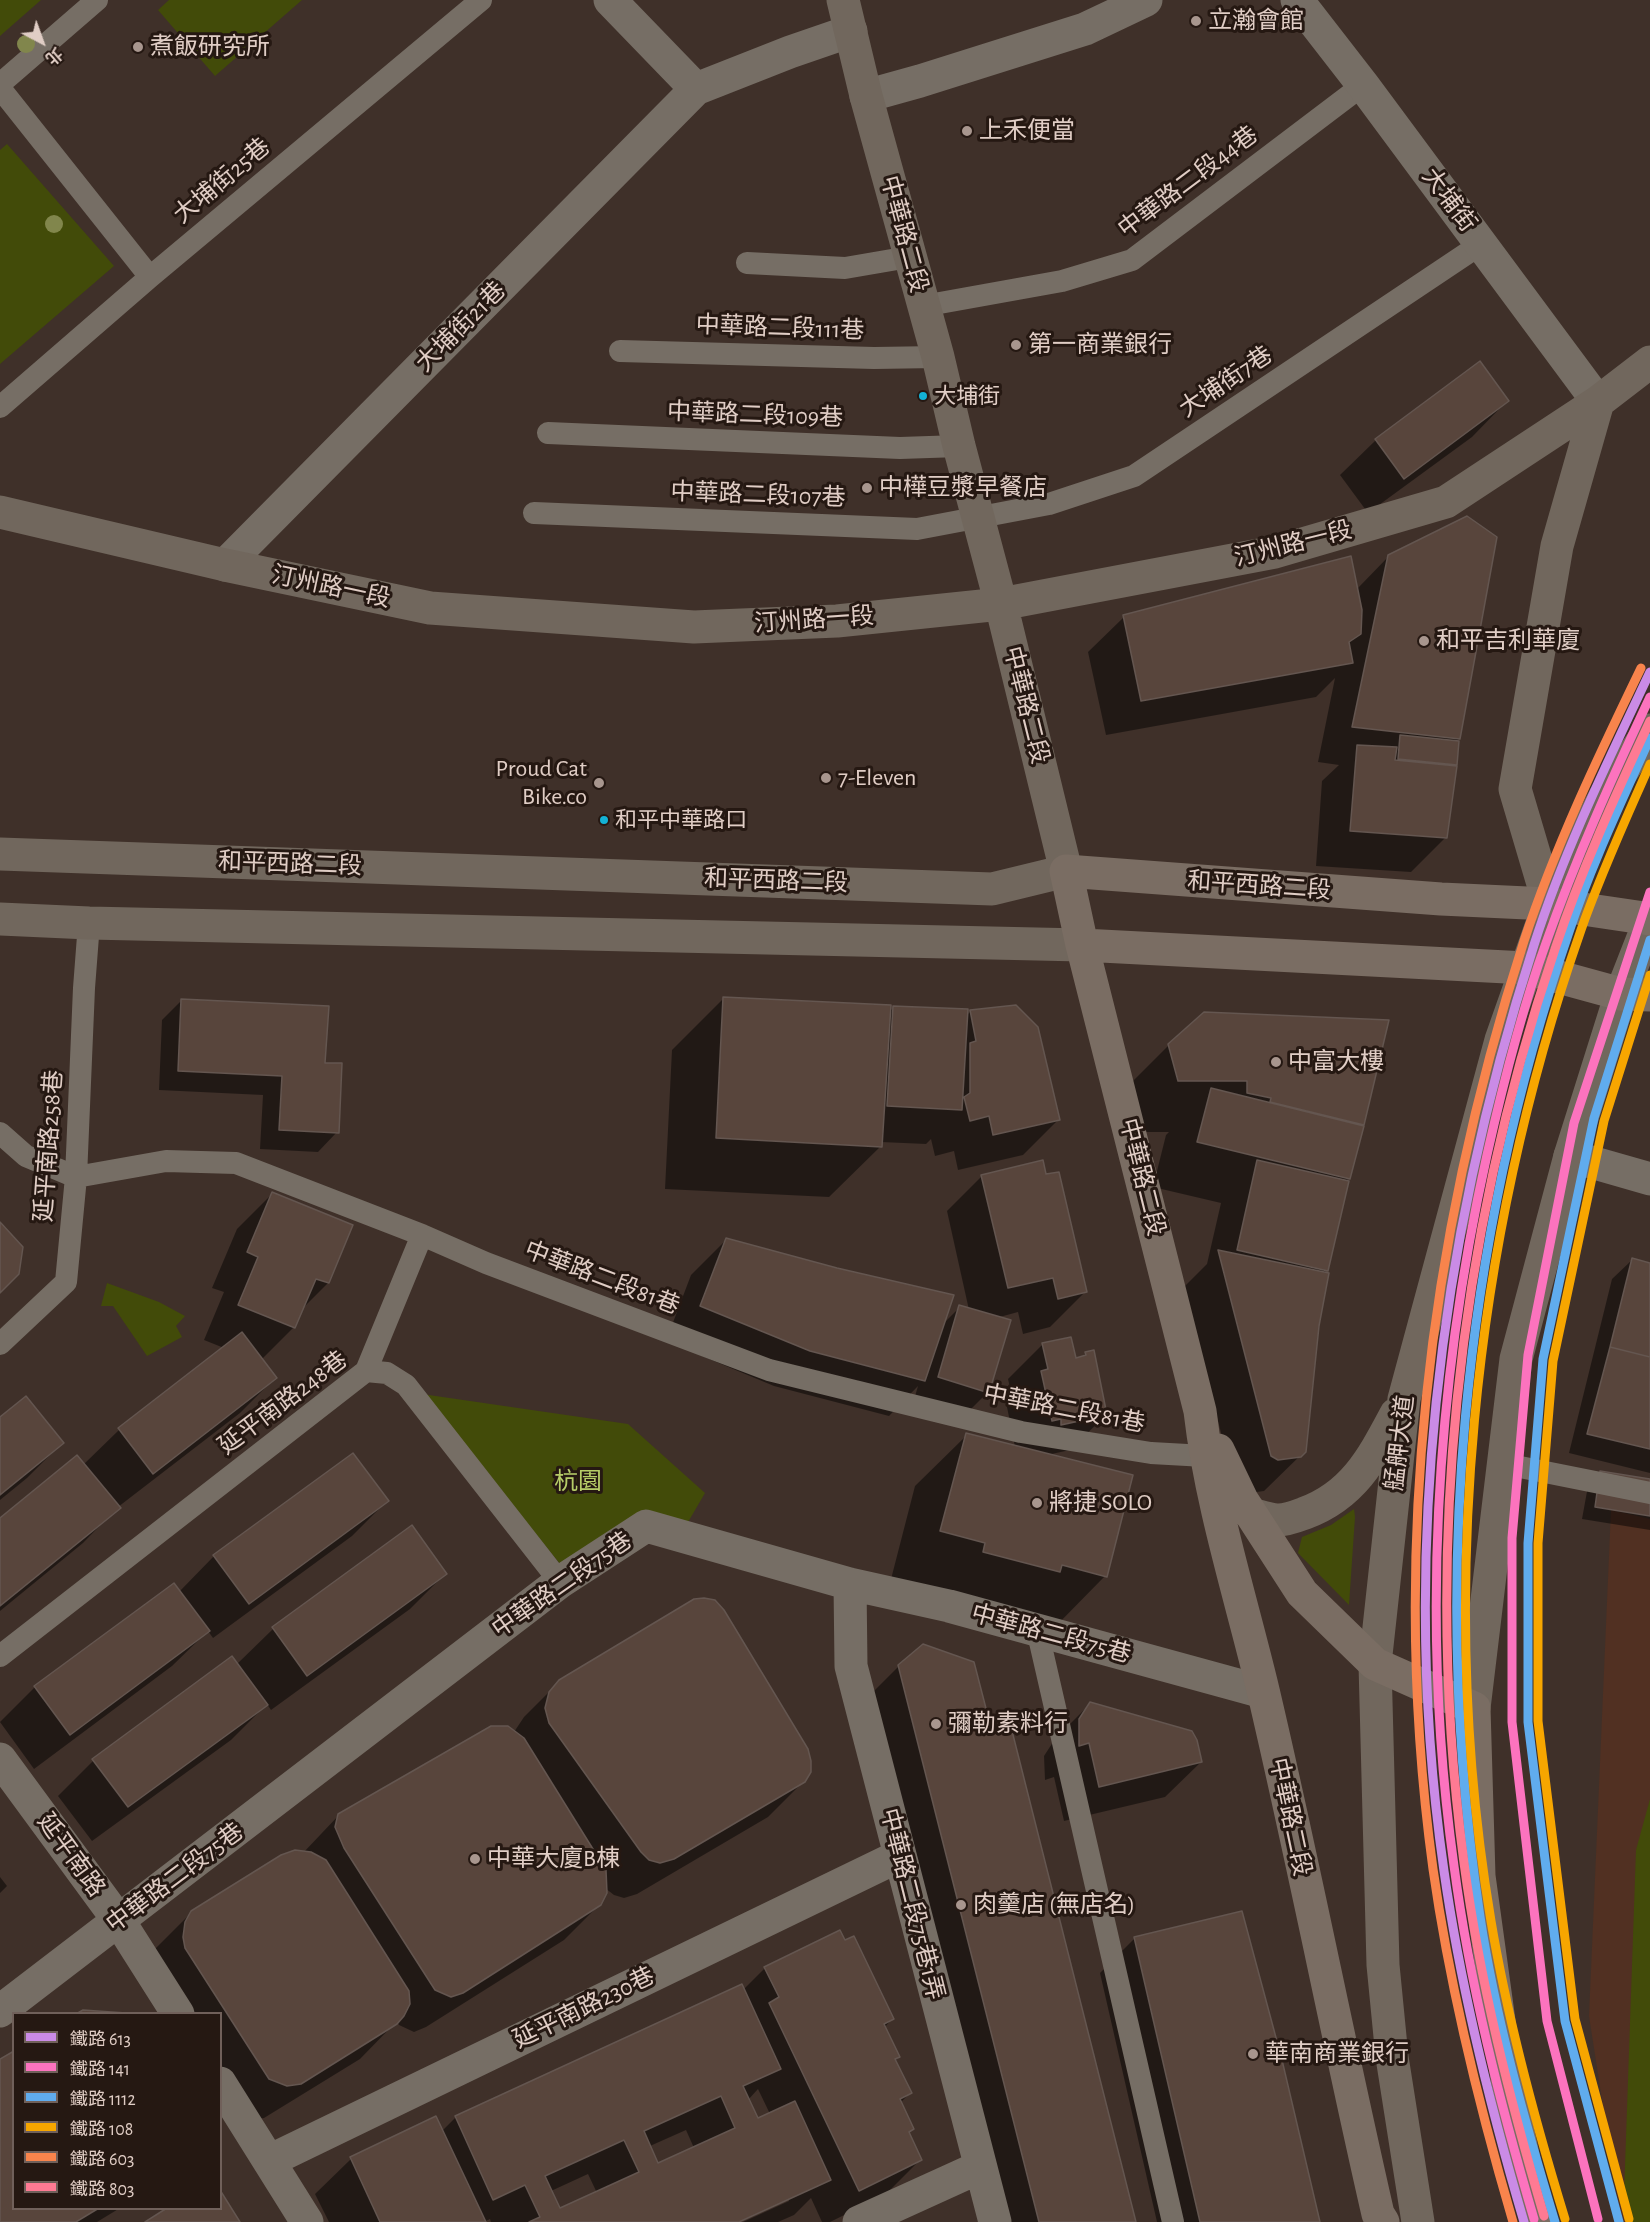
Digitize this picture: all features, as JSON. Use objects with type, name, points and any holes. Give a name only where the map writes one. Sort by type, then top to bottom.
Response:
[{"type":"main road","name":"中華路二段","points":[[843,0],[866,96],[938,357],[959,446],[1002,604],[1082,945],[1200,1411],[1205,1456],[1263,1692],[1378,2214],[1383,2222]]},
{"type":"main road","name":"汀州路一段","points":[[0,512],[225,565],[430,608],[694,627],[837,621],[1002,604],[1275,552],[1446,502],[1598,402],[1650,363]]},
{"type":"main road","points":[[1549,904],[1515,789],[1557,546],[1598,402]]},
{"type":"main road","name":"艋舺大道","points":[[1376,1664],[1404,1399],[1501,1040],[1549,904],[1604,798],[1650,730]]},
{"type":"main road","name":"和平西路二段","points":[[0,854],[992,889],[1066,872],[1429,899],[1549,904],[1650,919]]},
{"type":"main road","points":[[0,919],[89,923],[1082,945],[1526,968],[1635,994]]},
{"type":"main road","points":[[1537,2222],[1507,2079],[1479,1876],[1474,1708],[1516,1359],[1570,1156],[1635,994],[1650,919]]},
{"type":"main road","points":[[1251,1514],[1278,1520],[1296,1516],[1323,1506],[1344,1491],[1370,1461],[1404,1399]]},
{"type":"main road","name":"中華路二段","points":[[1200,1411],[1251,1514],[1302,1593],[1376,1664],[1474,1708]]},
{"type":"main road","points":[[1376,1664],[1383,1965],[1392,2057],[1419,2222]]},
{"type":"street","points":[[610,0],[696,89],[851,31]]},
{"type":"street","points":[[866,96],[1085,29],[1146,0]]},
{"type":"street","name":"大埔街","points":[[1297,0],[1363,85],[1598,402]]},
{"type":"street","name":"大埔街21巷","points":[[225,565],[696,89]]},
{"type":"street","points":[[1570,1156],[1650,1179]]},
{"type":"street","name":"中華路二段75巷","points":[[0,2011],[560,1582],[646,1526],[850,1584],[1037,1629],[1263,1692]]},
{"type":"street","name":"中華路二段75巷1弄","points":[[850,1584],[851,1666],[994,2222]]},
{"type":"street","name":"延平南路","points":[[0,1759],[119,1921],[177,2012]]},
{"type":"street","name":"延平南路230巷","points":[[269,2161],[899,1856]]},
{"type":"street","points":[[222,2086],[308,2222]]},
{"type":"street","points":[[859,2222],[980,2167]]},
{"type":"lane","points":[[97,0],[0,86],[150,277]]},
{"type":"lane","name":"大埔街25巷","points":[[0,407],[150,277],[481,0]]},
{"type":"lane","name":"中華路二段44巷","points":[[923,306],[1062,281],[1132,260],[1363,85]]},
{"type":"lane","name":"大埔街7巷","points":[[979,519],[1049,504],[1134,476],[1481,244]]},
{"type":"lane","points":[[747,263],[845,268],[909,257]]},
{"type":"lane","name":"中華路二段111巷","points":[[620,351],[874,358],[938,357]]},
{"type":"lane","name":"中華路二段109巷","points":[[548,433],[900,448],[959,446]]},
{"type":"lane","name":"中華路二段107巷","points":[[534,513],[917,529],[979,519]]},
{"type":"lane","name":"延平南路258巷","points":[[0,1344],[66,1282],[76,1177],[89,923]]},
{"type":"lane","points":[[0,1133],[26,1156],[76,1177]]},
{"type":"lane","name":"中華路二段81巷","points":[[76,1177],[166,1161],[236,1163],[422,1235],[486,1263],[769,1370],[1021,1432],[1151,1453],[1205,1456]]},
{"type":"lane","points":[[366,1371],[422,1235]]},
{"type":"lane","name":"延平南路248巷","points":[[0,1656],[366,1371],[387,1373],[406,1385],[560,1582]]},
{"type":"lane","points":[[1505,1464],[1650,1493]]},
{"type":"lane","points":[[1037,1629],[1173,2222]]},
{"type":"shaded area","points":[[1611,1510],[1650,1519],[1650,2222],[1621,2222],[1589,2016]]},
{"type":"green space","points":[[0,0],[41,0],[0,36]]},
{"type":"green space","points":[[169,0],[302,0],[215,76],[158,10]]},
{"type":"green space","points":[[7,144],[114,266],[0,364],[0,150]]},
{"type":"green space","points":[[107,1283],[159,1302],[185,1316],[176,1326],[182,1337],[147,1356],[113,1306],[101,1306]]},
{"type":"green space","name":"杭園","points":[[422,1394],[628,1424],[705,1493],[684,1529],[565,1570]]},
{"type":"green space","points":[[1354,1509],[1349,1605],[1298,1553],[1302,1537],[1331,1525]]},
{"type":"green space","points":[[1650,1799],[1650,2222],[1631,2222],[1624,2195],[1636,1850]]},
{"type":"building","points":[[1480,361],[1509,401],[1404,479],[1375,439]]},
{"type":"building","name":"和平吉利華廈","points":[[1467,516],[1497,537],[1460,739],[1352,727],[1388,555]]},
{"type":"building","points":[[1351,556],[1362,610],[1361,634],[1349,642],[1353,663],[1141,701],[1123,615]]},
{"type":"building","points":[[1400,735],[1459,741],[1457,765],[1398,759]]},
{"type":"building","points":[[1357,745],[1397,747],[1395,760],[1457,766],[1447,838],[1350,831]]},
{"type":"building","points":[[723,997],[891,1005],[882,1147],[716,1138]]},
{"type":"building","points":[[181,999],[329,1006],[325,1063],[342,1063],[339,1133],[279,1130],[282,1076],[178,1071]]},
{"type":"building","points":[[1016,1005],[1038,1027],[1060,1120],[993,1135],[989,1116],[970,1121],[964,1097],[970,1093],[970,1043],[976,1041],[970,1010]]},
{"type":"building","points":[[893,1006],[968,1009],[962,1110],[887,1106]]},
{"type":"building","name":"中富大樓","points":[[1204,1012],[1389,1020],[1364,1125],[1270,1102],[1271,1098],[1247,1093],[1247,1081],[1178,1081],[1168,1044]]},
{"type":"building","points":[[1211,1088],[1364,1126],[1350,1179],[1197,1142]]},
{"type":"building","points":[[1043,1160],[1046,1174],[1059,1172],[1087,1292],[1058,1299],[1053,1278],[1008,1288],[981,1175]]},
{"type":"building","points":[[1257,1160],[1349,1181],[1328,1271],[1237,1250]]},
{"type":"building","points":[[272,1192],[353,1225],[329,1283],[316,1279],[295,1328],[238,1305],[258,1257],[247,1252]]},
{"type":"building","points":[[0,1222],[23,1247],[19,1274],[0,1293]]},
{"type":"building","points":[[726,1238],[837,1268],[954,1295],[925,1381],[810,1351],[700,1306]]},
{"type":"building","points":[[1218,1250],[1329,1273],[1319,1326],[1306,1452],[1301,1457],[1278,1460],[1271,1456]]},
{"type":"building","points":[[1632,1258],[1650,1263],[1650,1357],[1610,1347]]},
{"type":"building","points":[[959,1305],[1011,1320],[989,1393],[938,1377]]},
{"type":"building","points":[[242,1332],[277,1378],[153,1474],[118,1428]]},
{"type":"building","points":[[1071,1337],[1076,1358],[1086,1355],[1085,1352],[1094,1350],[1107,1415],[1061,1425],[1061,1419],[1052,1421],[1041,1371],[1048,1369],[1042,1343]]},
{"type":"building","points":[[1610,1347],[1650,1357],[1650,1449],[1587,1434]]},
{"type":"building","points":[[26,1396],[64,1443],[0,1495],[0,1417]]},
{"type":"building","name":"將捷 SOLO","points":[[966,1433],[1133,1475],[1107,1577],[1062,1565],[1060,1572],[983,1552],[985,1543],[940,1531]]},
{"type":"building","points":[[353,1453],[389,1501],[249,1604],[213,1555]]},
{"type":"building","points":[[77,1455],[121,1508],[0,1606],[0,1518]]},
{"type":"building","points":[[1600,1471],[1650,1479],[1650,1516],[1595,1507]]},
{"type":"building","points":[[412,1525],[447,1574],[307,1676],[272,1627]]},
{"type":"building","points":[[174,1583],[210,1631],[70,1735],[34,1686]]},
{"type":"building","points":[[694,1599],[715,1600],[724,1610],[808,1749],[811,1772],[805,1782],[674,1859],[660,1863],[649,1860],[641,1852],[549,1723],[545,1708],[549,1692],[559,1680]]},
{"type":"building","points":[[923,1644],[974,1662],[989,1720],[1008,1715],[1136,2222],[1039,2222],[898,1665]]},
{"type":"building","points":[[232,1656],[268,1705],[128,1807],[92,1759]]},
{"type":"building","points":[[1090,1702],[1192,1731],[1197,1740],[1202,1762],[1099,1787],[1089,1743],[1079,1746],[1079,1719]]},
{"type":"building","name":"中華大廈B棟","points":[[491,1726],[508,1726],[524,1738],[606,1870],[607,1893],[601,1905],[463,1993],[451,1997],[435,1990],[344,1848],[335,1827],[338,1814]]},
{"type":"building","points":[[295,1850],[311,1852],[326,1860],[409,1991],[410,2004],[397,2024],[301,2084],[287,2086],[269,2079],[185,1948],[183,1937],[185,1922],[191,1911],[281,1855]]},
{"type":"building","points":[[1242,1911],[1282,2060],[1320,2222],[1200,2222],[1134,1937]]},
{"type":"building","points":[[840,1930],[845,1940],[854,1936],[894,2019],[884,2024],[900,2057],[895,2059],[912,2093],[900,2099],[914,2129],[909,2132],[922,2160],[859,2191],[769,2003],[779,1997],[764,1967]]},
{"type":"building","points":[[742,1984],[781,2069],[743,2086],[758,2118],[795,2101],[831,2180],[739,2222],[529,2222],[540,2217],[525,2185],[493,2200],[455,2116]],"holes":[[[721,2096],[735,2128],[658,2163],[644,2131]],[[624,2140],[639,2172],[560,2208],[545,2176]]]},
{"type":"building","points":[[83,2010],[112,2012],[80,2012]]},
{"type":"building","points":[[12,2052],[12,2210],[96,2210],[76,2222],[0,2222],[0,2059]]},
{"type":"building","points":[[436,2116],[486,2222],[380,2222],[350,2157]]},
{"type":"building","points":[[222,2193],[240,2222],[145,2222],[164,2210],[222,2210]]},
{"type":"rail line","name":"603","points":[[1513,2222],[1457,2003],[1433,1869],[1421,1752],[1415,1634],[1417,1517],[1426,1400],[1441,1284],[1463,1169],[1490,1054],[1524,941],[1549,871],[1593,769],[1641,668]]},
{"type":"rail line","name":"613","points":[[1524,2222],[1488,2091],[1459,1960],[1444,1871],[1431,1754],[1426,1637],[1427,1519],[1436,1403],[1451,1287],[1473,1172],[1501,1058],[1534,945],[1559,875],[1650,672]]},
{"type":"rail line","name":"141","points":[[1534,2219],[1509,2132],[1477,2000],[1454,1866],[1444,1777],[1438,1688],[1436,1599],[1445,1420],[1455,1331],[1469,1243],[1493,1128],[1521,1022],[1537,969],[1582,849],[1650,697]]},
{"type":"rail line","name":"803","points":[[1544,2216],[1519,2129],[1487,1997],[1464,1863],[1452,1748],[1447,1632],[1449,1516],[1457,1401],[1472,1286],[1493,1172],[1521,1060],[1555,949],[1587,862],[1650,721]]},
{"type":"rail line","name":"1112","points":[[1555,2222],[1522,2109],[1494,1994],[1480,1917],[1465,1792],[1458,1667],[1458,1542],[1465,1417],[1480,1293],[1503,1170],[1533,1049],[1570,929],[1588,880],[1650,738]]},
{"type":"rail line","name":"108","points":[[1565,2219],[1523,2071],[1506,1996],[1491,1921],[1475,1797],[1467,1672],[1467,1546],[1474,1420],[1490,1294],[1513,1170],[1544,1049],[1581,930],[1605,867],[1650,764]]},
{"type":"rail line","name":"141","points":[[1598,2219],[1547,2021],[1512,1722],[1512,1538],[1528,1355],[1574,1123],[1650,892]]},
{"type":"rail line","name":"1112","points":[[1619,2222],[1565,2021],[1528,1722],[1528,1543],[1543,1359],[1594,1118],[1650,940]]},
{"type":"rail line","name":"108","points":[[1629,2219],[1575,2019],[1538,1721],[1538,1543],[1553,1361],[1604,1121],[1650,975]]},
{"type":"place","name":"立瀚會館","points":[[1196,21]]},
{"type":"place","name":"煮飯研究所","points":[[138,47]]},
{"type":"place","name":"上禾便當","points":[[967,131]]},
{"type":"place","name":"第一商業銀行","points":[[1016,345]]},
{"type":"place","name":"大埔街","points":[[923,396]]},
{"type":"place","name":"中樺豆漿早餐店","points":[[867,488]]},
{"type":"place","name":"和平吉利華廈","points":[[1424,641]]},
{"type":"place","name":"7-Eleven","points":[[826,778]]},
{"type":"place","name":"Proud Cat Bike.co","points":[[599,783]]},
{"type":"place","name":"和平中華路口","points":[[604,820]]},
{"type":"place","name":"中富大樓","points":[[1276,1062]]},
{"type":"place","name":"將捷 SOLO","points":[[1037,1503]]},
{"type":"place","name":"彌勒素料行","points":[[936,1724]]},
{"type":"place","name":"中華大廈B棟","points":[[475,1859]]},
{"type":"place","name":"肉羹店 (無店名)","points":[[961,1905]]},
{"type":"place","name":"華南商業銀行","points":[[1253,2054]]}]
